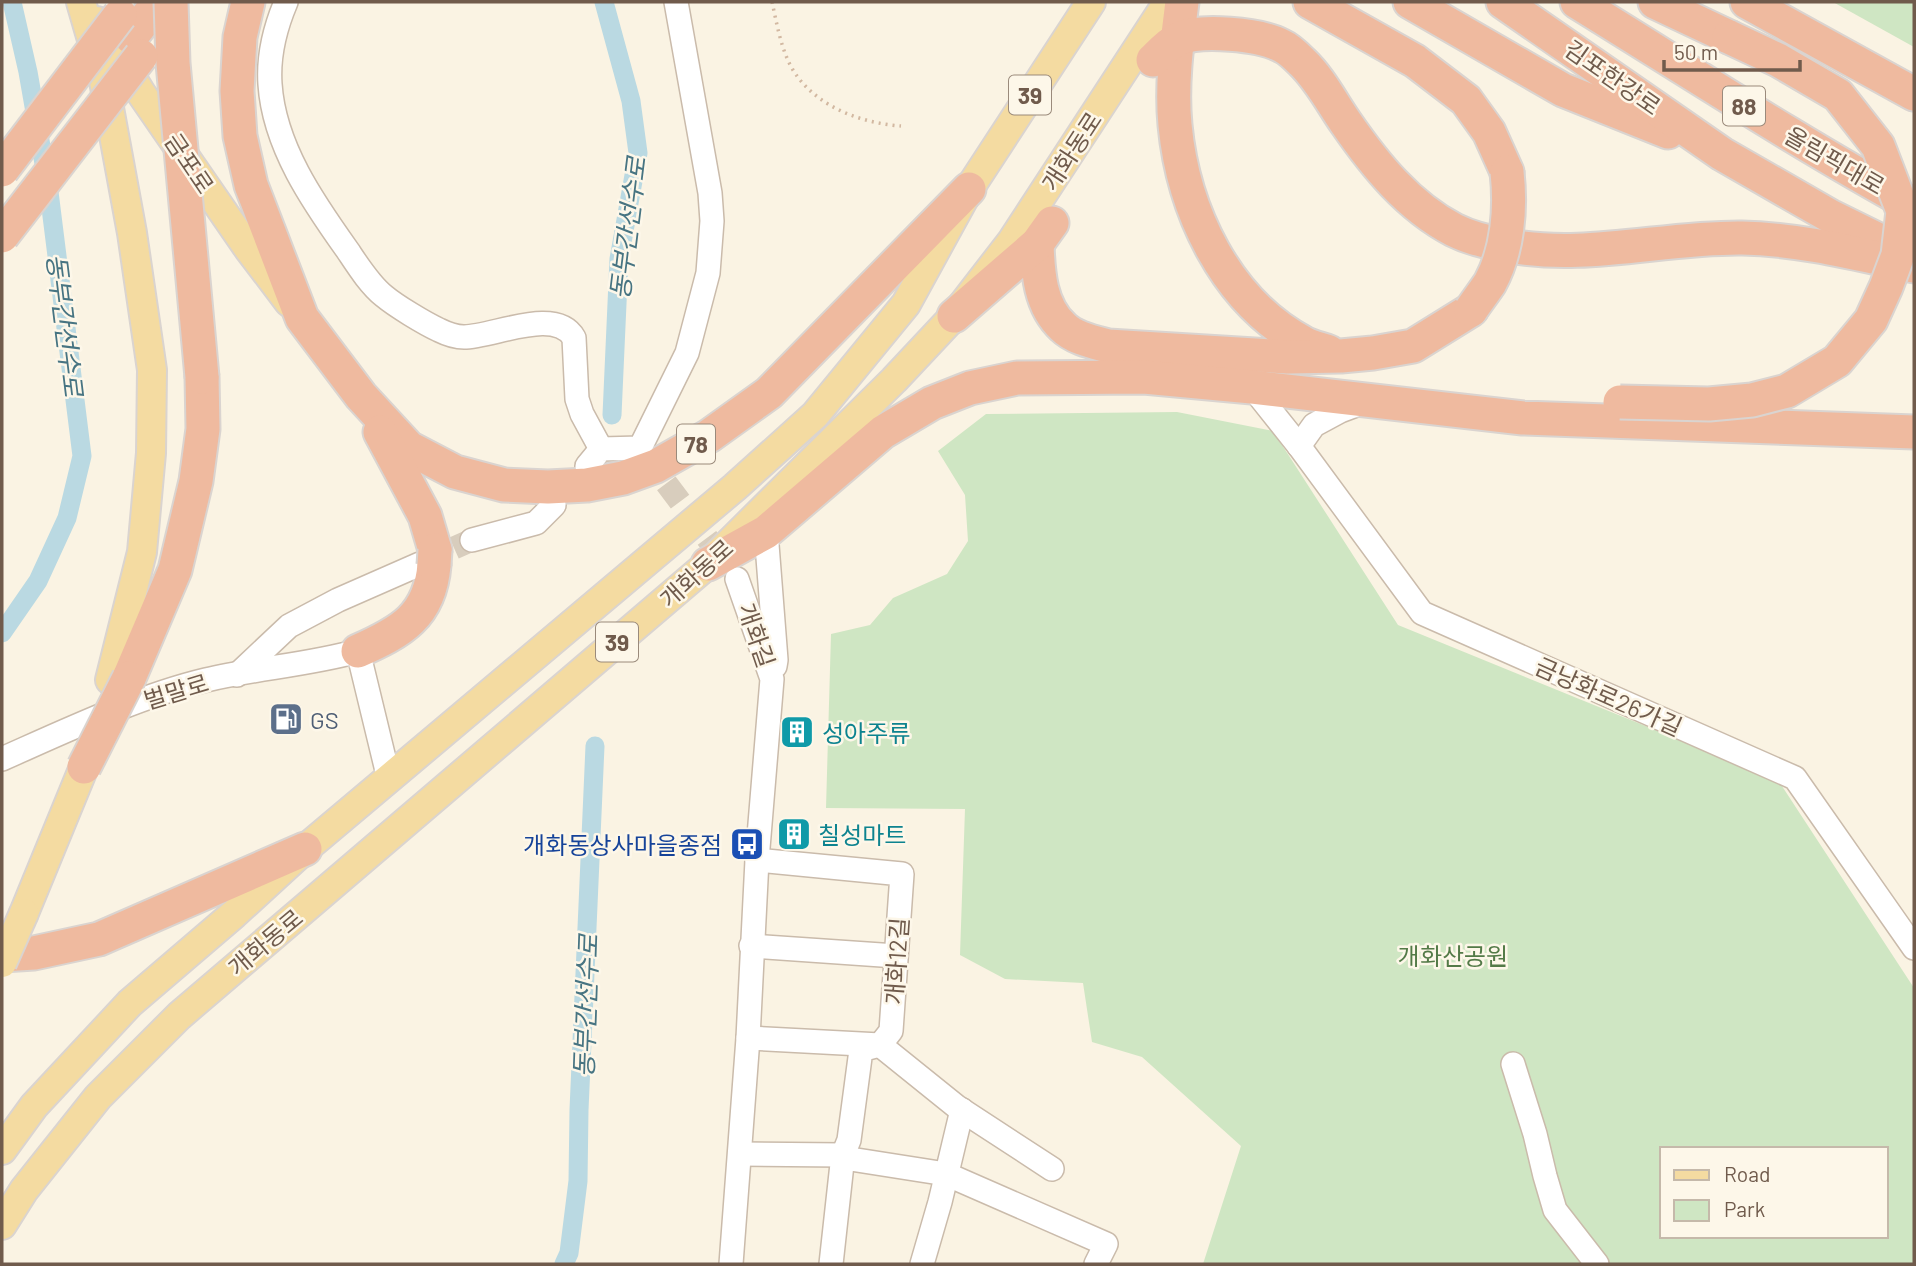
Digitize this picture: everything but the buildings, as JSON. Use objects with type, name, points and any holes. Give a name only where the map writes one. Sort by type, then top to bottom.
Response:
[{"type":"highway","points":[[2,170],[131,27],[159,2]]},
{"type":"highway","points":[[84,767],[120,679],[175,570],[198,468],[203,429],[202,377],[173,63],[171,2]]},
{"type":"highway","points":[[2,205],[131,27],[183,2]]},
{"type":"highway","points":[[248,2],[240,37],[237,91],[240,136],[251,185],[302,318]]},
{"type":"highway","points":[[1182,2],[1165,50],[1174,76],[1175,125],[1195,212],[1216,257],[1244,294],[1274,324],[1305,344],[1341,356]]},
{"type":"highway","points":[[954,316],[1044,234],[1038,271],[1048,307],[1063,327],[1085,340],[1108,346],[1288,357],[1373,353],[1412,346],[1472,310],[1499,262],[1507,228],[1510,195],[1507,172],[1489,132],[1466,100],[1415,61],[1310,2]]},
{"type":"highway","points":[[1410,2],[1563,90],[1722,154]]},
{"type":"highway","name":"김포한강로","points":[[1503,2],[1722,154]]},
{"type":"highway","name":"올림픽대로","points":[[1577,2],[1749,109],[1914,206]]},
{"type":"highway","points":[[1323,395],[1395,391],[1709,404],[1752,400],[1787,390],[1837,361],[1871,320],[1898,255],[1903,211],[1878,146],[1838,94],[1778,60],[1655,2]]},
{"type":"highway","points":[[1747,2],[1914,93]]},
{"type":"highway","points":[[2,236],[131,27]]},
{"type":"highway","points":[[1165,50],[1204,34],[1255,37],[1281,45],[1303,63],[1364,148],[1404,195],[1453,229],[1479,240],[1526,250],[1564,252],[1636,247],[1674,241],[1745,238],[1814,245],[1914,266]]},
{"type":"highway","name":"올림픽대로","points":[[1722,154],[1830,216],[1914,258]]},
{"type":"highway","name":"78","points":[[302,318],[360,396],[410,448],[456,472],[504,485],[587,485],[656,466],[709,436],[769,393],[969,188]]},
{"type":"highway","points":[[708,564],[766,532],[883,432],[932,403],[970,388],[1017,378],[1144,377],[1523,418],[1914,432]]},
{"type":"highway","points":[[358,651],[384,639],[408,622],[422,607],[432,583],[425,516],[360,396]]},
{"type":"highway","points":[[2,955],[34,953],[99,939],[305,849]]},
{"type":"main road","points":[[81,2],[104,81],[132,233],[152,370],[151,453],[142,552],[120,679]]},
{"type":"main road","name":"금포로","points":[[87,2],[141,93],[248,248],[302,318]]},
{"type":"main road","name":"개화동로","points":[[2,1150],[34,1106],[130,1003],[305,849],[735,487],[815,415],[906,304],[969,188],[1091,2]]},
{"type":"main road","name":"개화동로","points":[[2,1225],[24,1190],[98,1097],[178,1016],[708,564],[894,380],[954,316],[1012,241],[1168,2]]},
{"type":"main road","points":[[2,963],[84,767]]},
{"type":"street","points":[[286,2],[278,22],[269,65],[276,125],[306,187],[323,215],[361,269],[384,296],[438,330],[467,337],[538,324],[563,326],[570,331],[574,338],[577,399],[594,457],[640,448],[687,353],[708,273],[712,221],[710,193],[676,2]]},
{"type":"street","name":"금낭화로26가길","points":[[1252,387],[1422,613],[1794,778],[1914,948]]},
{"type":"street","points":[[1299,446],[1314,425],[1340,411],[1370,400]]},
{"type":"street","points":[[472,540],[536,523],[554,505]]},
{"type":"street","points":[[766,532],[776,660],[772,679]]},
{"type":"street","points":[[237,675],[289,626],[338,600],[429,559]]},
{"type":"street","name":"개화길","points":[[731,1264],[748,1038],[757,860],[772,679],[737,579]]},
{"type":"street","points":[[358,651],[388,779]]},
{"type":"street","name":"벌말로","points":[[2,759],[161,694],[206,680],[331,659],[358,651]]},
{"type":"street","name":"개화12길","points":[[757,860],[902,874],[891,1031],[880,1045],[861,1050],[849,1140],[843,1155],[831,1264]]},
{"type":"street","points":[[751,946],[897,956]]},
{"type":"street","points":[[748,1038],[880,1045],[962,1110],[1052,1169]]},
{"type":"street","points":[[1513,1064],[1555,1210],[1597,1264]]},
{"type":"street","points":[[922,1264],[962,1110]]},
{"type":"street","points":[[740,1154],[843,1155],[844,1158],[946,1174],[1101,1254]]},
{"type":"path","points":[[772,2],[782,43],[792,69],[806,87],[830,105],[858,118],[876,124],[901,126]]},
{"type":"green space","points":[[1833,2],[1914,2],[1914,47]]},
{"type":"green space","name":"개화산공원","points":[[1177,412],[1273,431],[1398,625],[1778,780],[1914,988],[1914,1264],[1203,1264],[1241,1146],[1142,1057],[1092,1042],[1083,983],[1005,979],[960,955],[965,809],[826,808],[831,634],[870,625],[893,598],[947,574],[968,541],[965,495],[938,451],[986,414]]},
{"type":"waterway","name":"동부간선수로","points":[[2,633],[38,581],[67,518],[82,456],[49,192],[28,72],[12,2]]},
{"type":"waterway","name":"동부간선수로","points":[[604,2],[631,101],[638,153],[619,259],[612,415]]},
{"type":"waterway","name":"동부간선수로","points":[[564,1264],[569,1253],[578,1181],[595,746]]},
{"type":"tunnel","points":[[646,456],[728,566]]},
{"type":"tunnel","points":[[423,562],[472,540]]},
{"type":"place","name":"GS","points":[[286,719]]},
{"type":"place","name":"성아주류","points":[[797,732]]},
{"type":"place","name":"칠성마트","points":[[794,834]]},
{"type":"place","name":"개화동상사마을종점","points":[[747,844]]}]
